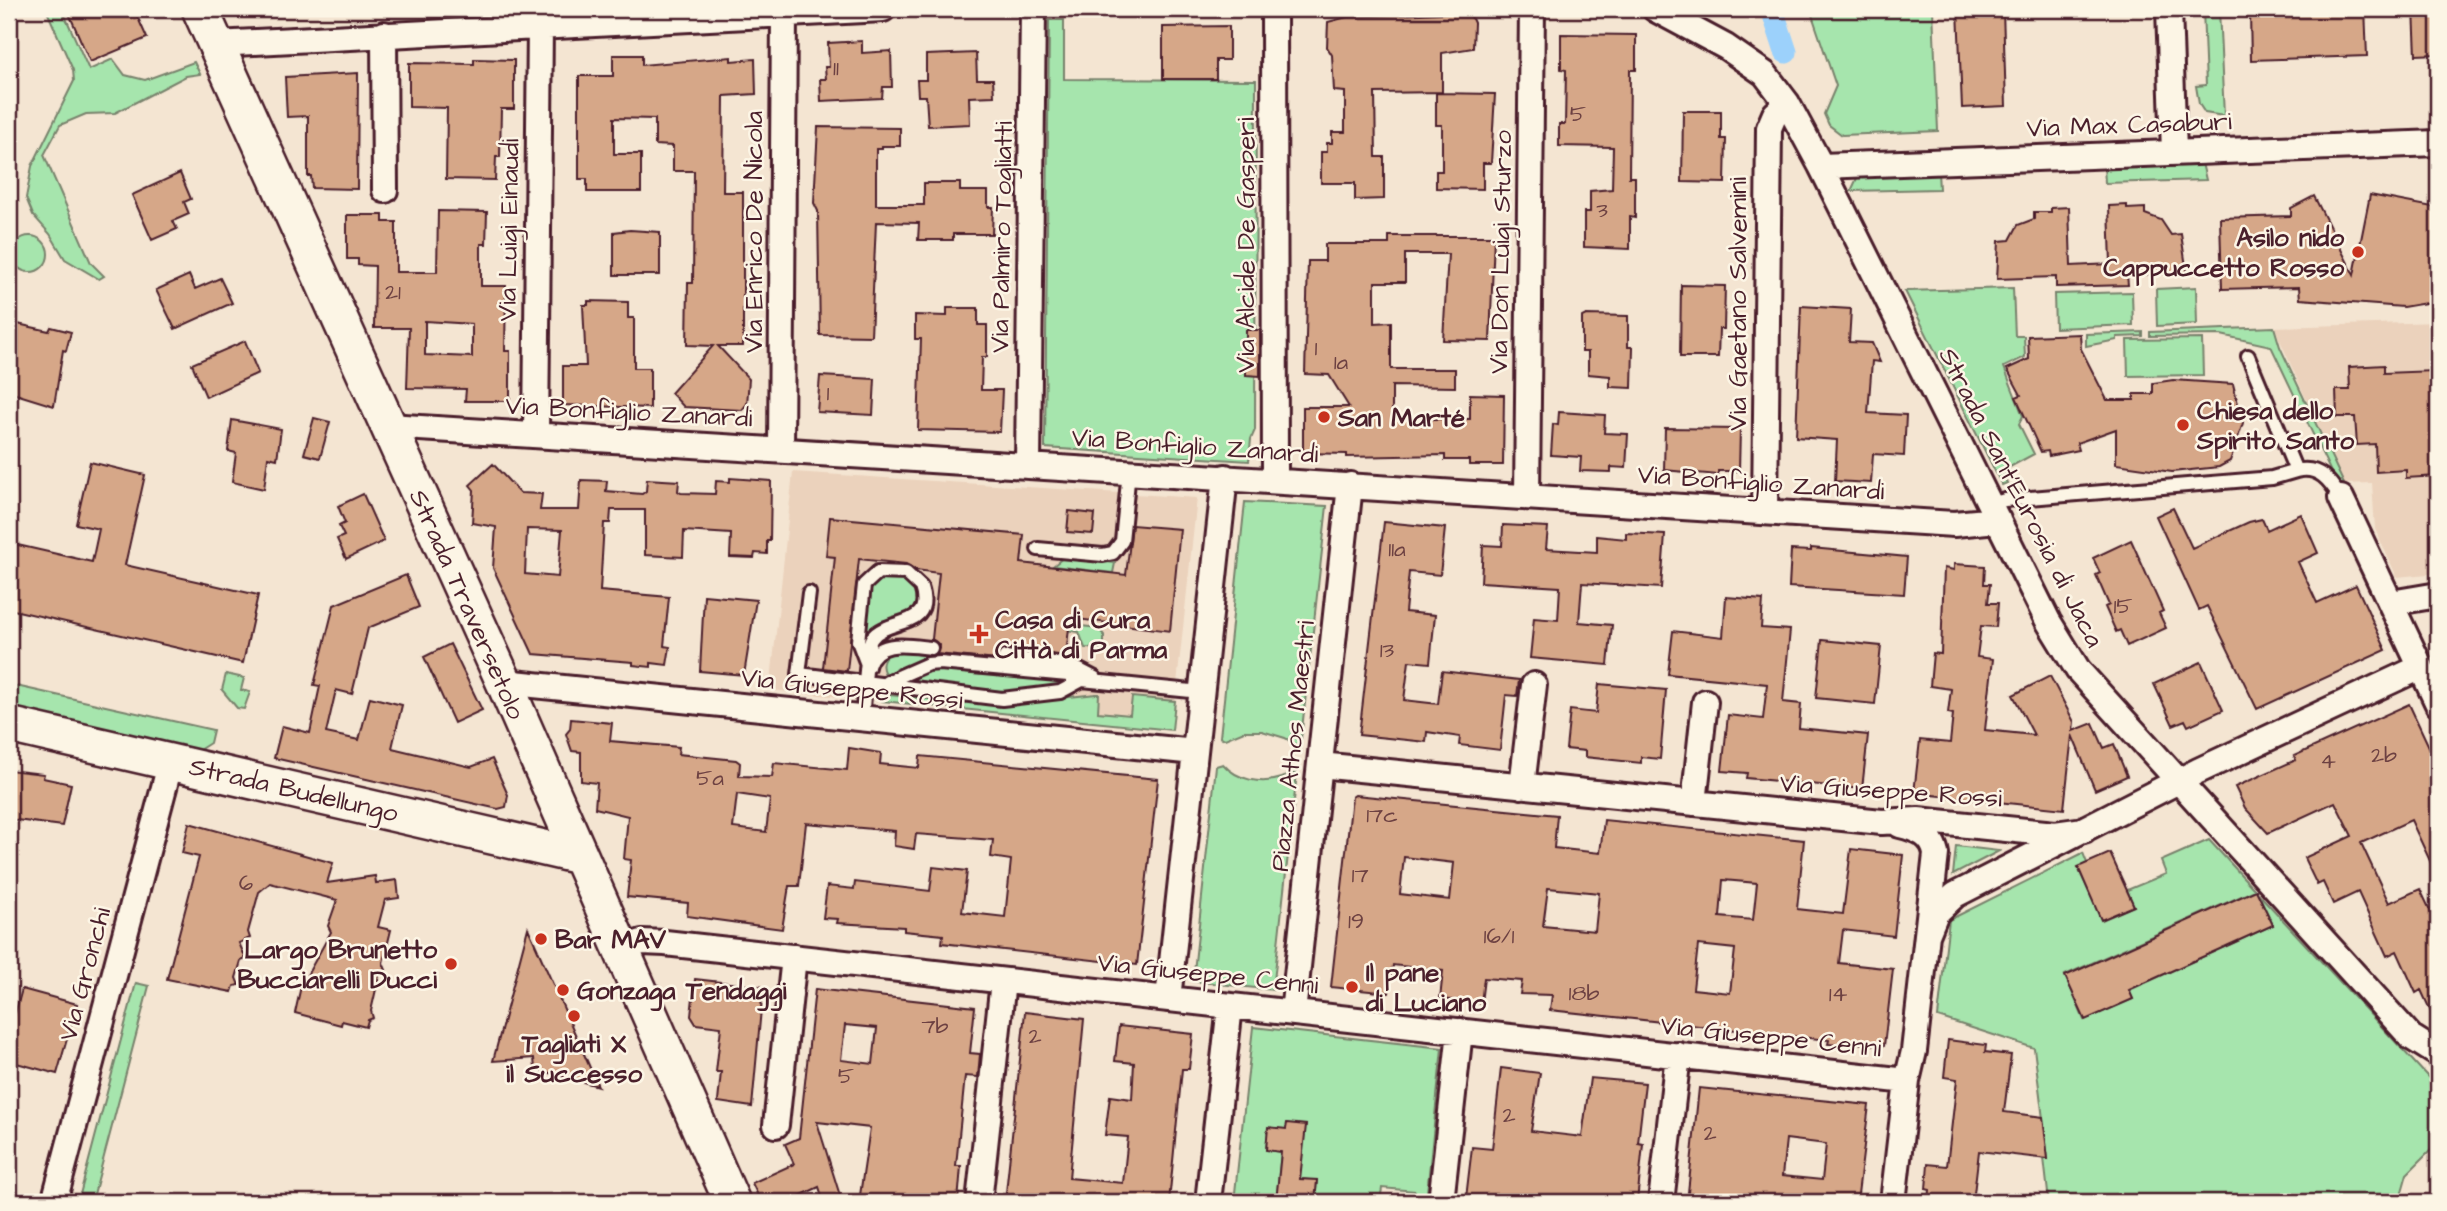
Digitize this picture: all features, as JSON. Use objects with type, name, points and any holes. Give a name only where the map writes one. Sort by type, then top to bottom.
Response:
[{"type":"main road","name":"Strada Traversetolo","points":[[200,9],[503,682],[732,1202]]},
{"type":"main road","name":"Strada Budellungo","points":[[9,725],[579,856]]},
{"type":"street","points":[[216,44],[883,9]]},
{"type":"street","name":"Via Palmiro Togliatti","points":[[1028,465],[1033,9]]},
{"type":"street","name":"Via Alcide De Gasperi","points":[[1274,9],[1275,480]]},
{"type":"street","name":"Via Don Luigi Sturzo","points":[[1527,496],[1532,9]]},
{"type":"street","name":"Strada Sant'Eurosia di Jaca","points":[[1655,9],[1751,63],[1771,80],[1787,103],[2067,654],[2090,685],[2411,1037],[2438,1054]]},
{"type":"street","points":[[2169,9],[2174,152]]},
{"type":"street","name":"Via Enrico De Nicola","points":[[781,450],[784,14]]},
{"type":"street","name":"Via Luigi Einaudi","points":[[536,435],[540,26]]},
{"type":"street","points":[[384,34],[385,190]]},
{"type":"street","name":"Via Gaetano Salvemini","points":[[1765,512],[1769,128],[1775,114],[1787,103]]},
{"type":"street","name":"Via Max Casaburi","points":[[1821,166],[2438,143]]},
{"type":"street","name":"Via Bonfiglio Zanardi","points":[[388,426],[1954,524],[1994,512]]},
{"type":"street","points":[[1168,999],[1224,477]]},
{"type":"street","name":"Piazza Athos Maestri","points":[[1293,1013],[1350,485]]},
{"type":"street","points":[[2341,498],[2438,704]]},
{"type":"street","points":[[2391,603],[2438,595]]},
{"type":"street","name":"Via Giuseppe Rossi","points":[[1927,935],[1934,916],[1952,897],[2178,782],[2421,667]]},
{"type":"street","name":"Via Giuseppe Rossi","points":[[503,682],[863,709],[1195,752]]},
{"type":"street","points":[[1522,786],[1534,685]]},
{"type":"street","points":[[1694,803],[1705,702]]},
{"type":"street","name":"Via Gronchi","points":[[54,1202],[171,761]]},
{"type":"street","name":"Via Giuseppe Rossi","points":[[1320,765],[1882,822],[1918,820],[2055,834],[2084,830]]},
{"type":"street","points":[[1882,822],[1917,829],[1933,844],[1936,860],[1893,1202]]},
{"type":"street","name":"Via Giuseppe Cenni","points":[[620,949],[635,944],[657,942],[1907,1081]]},
{"type":"street","points":[[776,1125],[794,957]]},
{"type":"street","points":[[979,1202],[1003,981]]},
{"type":"street","points":[[1208,1202],[1230,1006]]},
{"type":"street","points":[[1441,1202],[1460,1031]]},
{"type":"street","points":[[1661,1202],[1678,1055]]},
{"type":"lane","points":[[2248,356],[2296,471]]},
{"type":"lane","points":[[1994,512],[2005,500],[2272,478],[2310,469],[2320,473],[2341,498]]},
{"type":"lane","points":[[1038,549],[1103,555],[1113,553],[1122,541],[1129,471]]},
{"type":"lane","points":[[878,572],[906,573],[921,587],[922,608],[915,618],[883,630],[872,638],[867,649],[868,667],[858,641],[864,585],[878,572]]},
{"type":"lane","points":[[809,593],[799,674],[887,682],[909,689],[1002,699],[1060,692],[1082,680]]},
{"type":"lane","points":[[863,709],[870,659],[888,646],[931,648]]},
{"type":"lane","points":[[1006,657],[1070,665],[1101,682]]},
{"type":"lane","points":[[887,682],[940,663],[1068,675],[1082,680],[1201,692]]},
{"type":"shaded area","points":[[2438,322],[2438,573],[2397,577],[2375,529],[2372,483],[2344,484],[2274,327]]},
{"type":"shaded area","name":"Casa di Cura Città di Parma","points":[[793,472],[1197,498],[1172,730],[770,690]]},
{"type":"green space","points":[[46,9],[62,9],[89,70],[113,59],[125,75],[145,80],[194,62],[200,74],[186,76],[115,113],[86,114],[60,125],[44,155],[91,263],[104,276],[99,279],[65,259],[50,234],[33,215],[26,198],[32,166],[74,81],[73,70]]},
{"type":"green space","points":[[1810,9],[1933,9],[1938,131],[1842,135],[1829,125],[1824,114],[1836,86]]},
{"type":"green space","points":[[2203,9],[2219,9],[2224,116],[2205,113],[2199,104],[2196,86],[2206,85]]},
{"type":"green space","points":[[1049,20],[1064,20],[1064,79],[1256,80],[1255,430],[1251,439],[1249,461],[1045,448]]},
{"type":"green space","points":[[2202,163],[2206,180],[2105,183],[2104,166]]},
{"type":"green space","points":[[1938,172],[1939,189],[1851,191],[1858,176]]},
{"type":"green space","points":[[30,236],[43,241],[48,254],[43,267],[30,272],[17,267],[12,254],[17,241]]},
{"type":"green space","points":[[2196,287],[2197,324],[2157,326],[2156,289]]},
{"type":"green space","points":[[2013,288],[2015,336],[2024,336],[2025,357],[2004,367],[2023,416],[2019,424],[2034,454],[2006,469],[2004,476],[2007,483],[2002,485],[1905,291]]},
{"type":"green space","points":[[2132,292],[2133,325],[2055,328],[2054,294]]},
{"type":"green space","points":[[2274,327],[2280,347],[2344,484],[2337,485],[2271,346],[2221,335],[2150,336],[2150,332]]},
{"type":"green space","points":[[2143,332],[2143,336],[2117,337],[2117,340],[2086,346],[2086,334]]},
{"type":"green space","points":[[2202,339],[2203,375],[2128,376],[2127,340]]},
{"type":"green space","points":[[1245,502],[1327,506],[1300,747],[1285,738],[1262,731],[1244,731],[1225,739],[1220,737]]},
{"type":"green space","points":[[1064,557],[1115,563],[1113,573],[1053,566]]},
{"type":"green space","points":[[887,578],[904,579],[917,589],[914,607],[893,623],[865,633],[870,592],[879,581]]},
{"type":"green space","points":[[1047,622],[1098,628],[1104,635],[1104,649],[1085,648],[1079,632],[1046,627]]},
{"type":"green space","points":[[895,652],[941,657],[889,676],[884,672],[883,663],[888,655]]},
{"type":"green space","points":[[934,667],[1068,680],[1066,685],[1011,692],[906,683]]},
{"type":"green space","points":[[226,674],[244,678],[241,690],[250,692],[244,709],[237,708],[222,690]]},
{"type":"green space","points":[[16,686],[213,730],[210,743],[199,750],[10,709]]},
{"type":"green space","points":[[1099,694],[1098,712],[1130,715],[1132,697],[1175,701],[1172,730],[882,701],[889,695],[998,705]]},
{"type":"green space","points":[[1223,764],[1235,774],[1258,781],[1274,780],[1297,773],[1273,990],[1193,981],[1216,766]]},
{"type":"green space","points":[[2209,840],[2255,890],[2065,975],[2084,1020],[2133,999],[2127,985],[2143,984],[2273,925],[2258,893],[2438,1088],[2438,1143],[2407,1174],[2399,1202],[2049,1202],[2044,1158],[2048,1158],[2034,1048],[1938,1017],[1949,920],[2083,853],[2087,863],[2078,868],[2102,920],[2134,906],[2127,890],[2166,874],[2161,861]]},
{"type":"green space","points":[[1956,846],[1999,851],[1953,875]]},
{"type":"green space","points":[[136,983],[149,986],[92,1202],[78,1202]]},
{"type":"green space","points":[[1253,1027],[1442,1048],[1426,1202],[1414,1202],[1415,1191],[1382,1188],[1380,1202],[1315,1200],[1317,1181],[1291,1178],[1286,1129],[1268,1128],[1266,1150],[1281,1152],[1276,1202],[1234,1202]]},
{"type":"building","points":[[67,9],[134,9],[147,38],[90,62]]},
{"type":"building","points":[[1958,9],[2003,9],[2006,106],[1962,108]]},
{"type":"building","points":[[2365,9],[2367,56],[2251,60],[2250,13]]},
{"type":"building","points":[[2414,9],[2438,9],[2438,54],[2416,55]]},
{"type":"building","points":[[1469,12],[1474,23],[1473,48],[1442,53],[1442,92],[1375,93],[1376,157],[1384,157],[1384,199],[1355,200],[1355,183],[1321,183],[1321,152],[1327,152],[1327,143],[1332,143],[1332,132],[1345,132],[1345,92],[1334,91],[1332,55],[1327,47],[1328,22],[1347,17]]},
{"type":"building","points":[[1229,26],[1229,60],[1216,60],[1216,79],[1163,79],[1163,27]]},
{"type":"building","points":[[1561,34],[1636,35],[1636,70],[1630,70],[1629,177],[1635,177],[1635,218],[1630,217],[1630,249],[1584,247],[1584,212],[1590,212],[1590,191],[1612,189],[1613,147],[1559,146],[1559,124],[1565,124],[1566,70],[1561,69]]},
{"type":"building","points":[[862,41],[862,53],[891,51],[892,87],[883,87],[882,98],[821,101],[820,79],[826,79],[825,67],[829,67],[828,43]]},
{"type":"building","points":[[976,53],[977,79],[993,79],[994,96],[969,97],[970,124],[928,126],[926,96],[918,96],[917,80],[926,80],[926,55]]},
{"type":"building","points":[[613,55],[642,55],[642,65],[731,57],[731,61],[755,59],[756,94],[724,96],[723,192],[743,192],[743,346],[718,346],[749,379],[747,404],[742,410],[684,407],[671,393],[713,346],[687,345],[688,283],[693,283],[694,171],[673,171],[673,146],[655,145],[655,119],[614,118],[614,154],[641,154],[641,192],[587,192],[587,179],[579,179],[579,76],[613,76]]},
{"type":"building","points":[[474,59],[514,60],[514,109],[501,109],[500,157],[496,157],[495,180],[446,179],[447,108],[409,107],[409,63],[474,64]]},
{"type":"building","points":[[358,73],[357,189],[312,188],[311,176],[308,176],[308,116],[287,117],[285,77]]},
{"type":"building","points":[[1436,93],[1495,94],[1491,163],[1483,163],[1483,189],[1436,188],[1436,171],[1442,171],[1442,125],[1436,125]]},
{"type":"building","points":[[1683,111],[1721,111],[1721,139],[1726,139],[1725,183],[1682,182]]},
{"type":"building","points":[[818,127],[900,128],[900,146],[882,146],[882,149],[876,149],[876,205],[924,205],[924,183],[960,183],[960,191],[988,191],[988,207],[993,207],[992,234],[953,234],[953,240],[918,240],[919,223],[876,222],[871,336],[820,335],[818,211],[814,203]]},
{"type":"building","points":[[180,173],[191,199],[184,202],[189,214],[173,221],[177,229],[152,240],[132,195]]},
{"type":"building","name":"Asilo nido Cappuccetto Rosso","points":[[2370,195],[2438,208],[2438,301],[2403,307],[2300,299],[2299,287],[2222,289],[2220,218],[2291,216],[2291,208],[2314,196],[2354,275]]},
{"type":"building","points":[[2127,205],[2127,209],[2145,208],[2145,214],[2161,220],[2171,235],[2181,234],[2187,273],[2127,275],[2128,285],[2056,287],[2056,277],[1997,279],[1999,241],[2010,240],[2018,225],[2034,219],[2034,212],[2051,212],[2051,208],[2069,207],[2071,266],[2111,264],[2109,206]]},
{"type":"building","points":[[438,211],[487,212],[486,244],[481,244],[481,286],[506,286],[505,351],[510,351],[510,401],[465,401],[466,389],[407,388],[409,328],[374,328],[375,266],[358,265],[358,259],[347,259],[347,215],[383,215],[383,222],[396,222],[396,272],[437,272]],"holes":[[[425,321],[472,324],[472,357],[425,355]]]},
{"type":"building","points":[[614,232],[660,232],[660,275],[614,275]]},
{"type":"building","points":[[1389,236],[1494,236],[1490,341],[1443,340],[1448,254],[1405,254],[1405,282],[1375,282],[1375,323],[1391,322],[1391,369],[1455,369],[1455,387],[1392,386],[1392,419],[1470,419],[1470,394],[1504,395],[1503,465],[1469,465],[1469,460],[1445,460],[1445,455],[1347,457],[1347,454],[1303,453],[1303,407],[1349,407],[1329,375],[1305,374],[1308,261],[1325,261],[1325,244],[1389,244]]},
{"type":"building","points":[[189,275],[195,289],[220,278],[232,303],[175,329],[156,290]]},
{"type":"building","points":[[1681,285],[1725,286],[1724,329],[1719,329],[1718,357],[1680,357]]},
{"type":"building","points":[[588,301],[628,302],[628,318],[634,318],[634,368],[650,368],[650,408],[563,405],[563,366],[586,366],[583,305],[588,305]]},
{"type":"building","points":[[1801,306],[1851,309],[1849,342],[1872,343],[1880,362],[1872,361],[1868,413],[1906,415],[1904,456],[1873,454],[1871,483],[1835,481],[1837,440],[1796,437]]},
{"type":"building","points":[[947,308],[978,308],[978,325],[987,325],[987,357],[982,357],[981,390],[1002,390],[1000,432],[918,430],[921,339],[915,339],[915,315],[947,316]]},
{"type":"building","points":[[1628,316],[1628,347],[1633,347],[1632,388],[1610,387],[1610,376],[1588,374],[1588,352],[1582,352],[1582,317]]},
{"type":"building","points":[[9,322],[49,331],[51,327],[71,332],[66,351],[63,350],[54,406],[9,392]]},
{"type":"building","points":[[1246,330],[1260,330],[1260,376],[1246,375]]},
{"type":"building","points":[[2080,334],[2081,349],[2107,400],[2134,400],[2134,394],[2153,394],[2153,383],[2173,380],[2233,384],[2243,423],[2230,461],[2219,467],[2172,472],[2116,464],[2116,429],[2077,443],[2079,450],[2049,456],[2048,451],[2041,452],[2016,397],[2021,395],[2007,369],[2029,359],[2028,336]]},
{"type":"building","points":[[245,341],[258,373],[206,397],[192,364]]},
{"type":"building","points":[[2384,365],[2384,373],[2434,371],[2435,393],[2438,393],[2438,476],[2406,478],[2406,470],[2376,472],[2375,444],[2357,445],[2355,417],[2337,417],[2336,390],[2350,390],[2349,367]]},
{"type":"building","points":[[820,376],[875,379],[873,415],[817,412]]},
{"type":"building","points":[[1559,412],[1605,415],[1604,433],[1628,434],[1626,468],[1611,467],[1611,472],[1580,471],[1581,457],[1551,455],[1553,424],[1558,425]]},
{"type":"building","points":[[314,418],[330,422],[320,458],[304,454]]},
{"type":"building","points":[[232,420],[281,429],[277,459],[268,457],[264,489],[232,482],[236,453],[228,451]]},
{"type":"building","points":[[1665,428],[1740,429],[1739,471],[1718,471],[1718,475],[1664,470]]},
{"type":"building","points":[[90,462],[145,475],[125,565],[258,595],[243,663],[9,609],[9,543],[92,562],[99,529],[76,524]]},
{"type":"building","points":[[493,464],[520,493],[542,494],[540,510],[579,510],[581,480],[607,481],[606,491],[642,494],[646,491],[647,479],[679,481],[678,491],[681,493],[715,494],[716,481],[730,482],[730,478],[771,481],[770,541],[767,541],[767,554],[755,553],[754,558],[730,557],[731,534],[684,531],[683,557],[645,555],[645,510],[611,510],[610,523],[604,523],[600,591],[669,597],[664,646],[670,647],[667,665],[651,663],[651,667],[633,665],[633,662],[533,654],[493,568],[496,527],[472,523],[474,490],[470,485]],"holes":[[[527,529],[562,530],[558,577],[525,574]]]},
{"type":"building","points":[[363,494],[384,541],[346,559],[337,539],[344,536],[339,526],[345,523],[338,506]]},
{"type":"building","points":[[2173,508],[2192,548],[2249,522],[2262,519],[2267,530],[2301,514],[2318,553],[2298,562],[2317,603],[2356,585],[2386,650],[2257,709],[2207,606],[2199,610],[2156,516]]},
{"type":"building","points":[[1069,511],[1095,514],[1093,534],[1067,532]]},
{"type":"building","points":[[830,517],[1024,535],[1021,563],[1126,575],[1132,525],[1180,529],[1170,631],[1070,618],[1066,656],[1006,648],[998,651],[997,660],[937,654],[939,645],[932,639],[939,573],[916,570],[906,564],[859,559],[847,671],[823,668],[835,557],[826,556]]},
{"type":"building","points":[[1384,522],[1445,528],[1440,575],[1409,572],[1405,612],[1435,615],[1430,663],[1409,661],[1404,700],[1438,704],[1442,671],[1519,680],[1517,696],[1506,695],[1500,750],[1459,745],[1460,737],[1427,732],[1426,742],[1359,735]]},
{"type":"building","points":[[1503,525],[1548,527],[1546,549],[1597,552],[1597,536],[1626,539],[1626,533],[1665,535],[1661,588],[1582,583],[1579,622],[1612,625],[1608,665],[1530,658],[1534,618],[1558,620],[1560,587],[1481,582],[1483,545],[1502,546]]},
{"type":"building","points":[[2131,540],[2163,611],[2159,613],[2166,628],[2127,646],[2120,630],[2116,632],[2105,607],[2109,605],[2096,575],[2100,573],[2093,558]]},
{"type":"building","points":[[1811,548],[1907,557],[1904,594],[1789,587],[1791,550],[1811,551]]},
{"type":"building","points":[[1954,564],[1985,566],[1984,584],[1990,584],[1988,603],[1998,603],[1996,627],[1981,626],[1977,657],[1993,659],[1985,730],[2034,735],[2013,695],[2050,676],[2074,722],[2073,731],[2093,723],[2104,748],[2114,744],[2127,776],[2095,790],[2072,735],[2064,809],[1914,793],[1920,740],[1950,743],[1953,714],[1948,713],[1951,689],[1930,686],[1933,653],[1941,654],[1944,568],[1954,570]]},
{"type":"building","points":[[406,575],[419,607],[368,628],[352,694],[336,690],[326,733],[359,740],[370,697],[402,705],[392,748],[471,767],[492,759],[508,795],[506,807],[498,809],[274,758],[282,726],[310,733],[320,686],[314,685],[334,605]]},
{"type":"building","points":[[704,595],[756,600],[744,675],[700,671]]},
{"type":"building","points":[[1726,597],[1763,600],[1761,628],[1790,630],[1783,702],[1801,704],[1799,728],[1868,735],[1862,789],[1746,778],[1747,773],[1722,771],[1728,715],[1763,719],[1767,684],[1668,674],[1673,631],[1723,637]]},
{"type":"building","points":[[1822,640],[1881,646],[1875,704],[1816,698]]},
{"type":"building","points":[[450,644],[482,710],[454,723],[424,657]]},
{"type":"building","points":[[2201,662],[2223,710],[2188,726],[2185,720],[2173,725],[2154,684]]},
{"type":"building","points":[[1599,684],[1666,690],[1660,759],[1641,757],[1641,763],[1585,757],[1585,751],[1566,749],[1570,710],[1596,713]]},
{"type":"building","points":[[2409,704],[2438,766],[2438,878],[2411,820],[2361,843],[2389,903],[2420,889],[2438,927],[2438,1027],[2421,990],[2416,993],[2397,951],[2387,956],[2358,892],[2333,904],[2323,882],[2317,885],[2304,858],[2352,836],[2335,802],[2268,833],[2245,808],[2235,787],[2296,760],[2294,756]]},
{"type":"building","points":[[571,719],[612,723],[610,741],[679,747],[678,754],[736,760],[740,763],[739,776],[772,777],[774,763],[847,770],[849,748],[881,753],[880,764],[919,768],[920,756],[1158,779],[1137,965],[942,943],[943,935],[904,931],[904,927],[837,923],[838,919],[823,918],[827,886],[854,889],[855,882],[930,891],[933,867],[967,871],[962,912],[1005,917],[1011,860],[991,857],[993,840],[916,834],[914,849],[894,846],[895,831],[806,823],[799,886],[789,886],[782,929],[687,916],[688,903],[627,897],[631,860],[624,859],[628,816],[595,808],[597,783],[581,781],[581,752],[572,751],[566,734],[570,729]],"holes":[[[737,794],[770,799],[766,832],[733,828]]]},
{"type":"building","points":[[9,770],[44,774],[43,778],[71,784],[62,826],[9,819]]},
{"type":"building","points":[[1355,795],[1557,815],[1554,848],[1600,853],[1604,820],[1804,840],[1797,909],[1843,914],[1851,849],[1903,855],[1894,936],[1843,930],[1839,963],[1893,969],[1884,1046],[1828,1044],[1829,1040],[1550,1010],[1552,995],[1520,994],[1522,981],[1484,978],[1481,1003],[1440,999],[1443,971],[1393,965],[1389,993],[1331,987],[1352,797]],"holes":[[[1404,857],[1454,863],[1450,900],[1400,894]],[[1723,880],[1757,883],[1753,920],[1720,917]],[[1548,888],[1599,893],[1595,931],[1543,926]],[[1698,945],[1735,949],[1730,993],[1693,989]]]},
{"type":"building","points":[[189,823],[333,863],[327,883],[375,876],[376,883],[397,880],[399,898],[385,900],[378,927],[391,930],[383,963],[386,970],[380,972],[371,1011],[373,1018],[368,1020],[366,1027],[342,1021],[341,1025],[295,1013],[301,986],[331,932],[328,926],[337,900],[270,883],[259,892],[248,932],[250,938],[239,943],[246,959],[241,961],[236,978],[239,985],[234,986],[232,992],[167,979],[199,857],[182,853]]},
{"type":"building","points":[[2110,853],[2134,906],[2101,920],[2078,867]]},
{"type":"building","points":[[2256,890],[2273,925],[2129,990],[2133,999],[2085,1020],[2065,976]]},
{"type":"building","points":[[528,928],[598,1086],[535,1069],[534,1058],[493,1061]]},
{"type":"building","points":[[695,979],[763,987],[752,1107],[718,1102],[721,1072],[716,1072],[721,1027],[696,1024],[691,1016]]},
{"type":"building","points":[[22,989],[77,1004],[57,1074],[9,1061],[9,1035]]},
{"type":"building","points":[[815,989],[975,1007],[970,1053],[980,1054],[978,1077],[965,1076],[956,1166],[961,1166],[958,1202],[859,1202],[870,1128],[817,1122],[842,1202],[824,1202],[819,1187],[787,1202],[761,1202],[752,1183],[794,1164],[785,1144],[799,1138]],"holes":[[[845,1025],[877,1028],[873,1064],[841,1060]]]},
{"type":"building","points":[[1025,1012],[1084,1019],[1069,1178],[1123,1183],[1128,1137],[1105,1135],[1110,1096],[1132,1099],[1134,1063],[1115,1061],[1119,1026],[1193,1034],[1189,1069],[1182,1069],[1169,1202],[1005,1202]]},
{"type":"building","points":[[1948,1040],[1986,1045],[1985,1052],[2011,1055],[2004,1112],[2043,1117],[2048,1159],[1979,1151],[1973,1202],[1929,1202],[1930,1190],[1926,1189],[1928,1164],[1947,1166],[1957,1079],[1944,1077]]},
{"type":"building","points":[[1501,1068],[1540,1073],[1531,1131],[1582,1137],[1590,1078],[1645,1083],[1638,1143],[1643,1144],[1637,1202],[1579,1202],[1533,1198],[1533,1202],[1506,1202],[1466,1198],[1472,1147],[1492,1149]]},
{"type":"building","points":[[1699,1088],[1869,1105],[1857,1202],[1687,1202]],"holes":[[[1786,1139],[1826,1144],[1822,1180],[1782,1176]]]},
{"type":"building","points":[[1287,1123],[1306,1125],[1300,1179],[1317,1180],[1315,1202],[1276,1202],[1281,1152],[1266,1150],[1268,1127],[1286,1129]]},
{"type":"waterway","points":[[1772,9],[1786,52]]},
{"type":"place","name":"Asilo nido Cappuccetto Rosso","points":[[2358,252]]},
{"type":"place","name":"San Marté","points":[[1324,417]]},
{"type":"place","name":"Chiesa dello Spirito Santo","points":[[2183,425]]},
{"type":"place","name":"Casa di Cura Città di Parma","points":[[979,634]]},
{"type":"place","name":"Bar MAV","points":[[541,939]]},
{"type":"place","name":"Largo Brunetto Bucciarelli Ducci","points":[[451,964]]},
{"type":"place","name":"Il pane di Luciano","points":[[1352,987]]},
{"type":"place","name":"Gonzaga Tendaggi","points":[[563,990]]},
{"type":"place","name":"Tagliati X il Successo","points":[[574,1016]]}]
